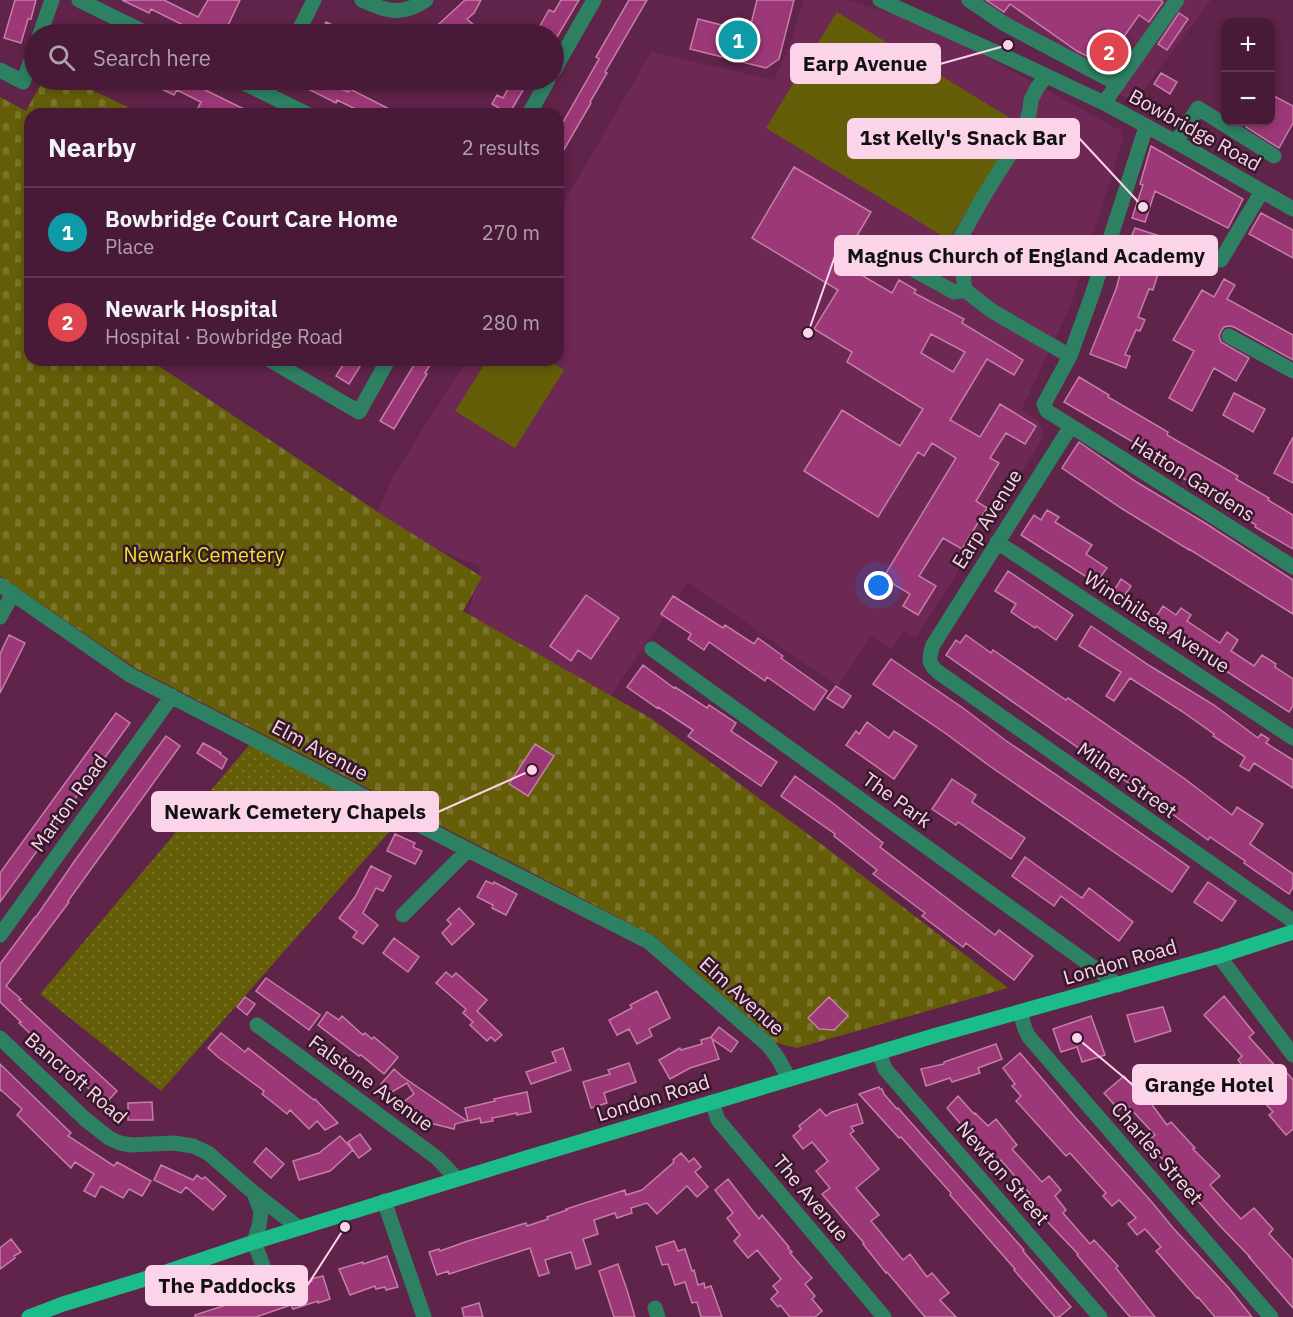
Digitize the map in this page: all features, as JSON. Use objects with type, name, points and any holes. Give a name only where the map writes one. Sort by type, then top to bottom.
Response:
[{"type":"main road","name":"London Road","points":[[29,1317],[384,1201],[879,1052],[1219,956],[1293,932]]},
{"type":"street","points":[[44,24],[52,0]]},
{"type":"street","points":[[79,0],[128,24]]},
{"type":"street","points":[[302,24],[314,0]]},
{"type":"street","points":[[362,0],[376,7],[399,12],[416,7],[426,0]]},
{"type":"street","points":[[564,52],[594,0]]},
{"type":"street","name":"Bowbridge Road","points":[[880,0],[1104,103],[1293,209]]},
{"type":"street","points":[[969,0],[1003,22],[1118,84]]},
{"type":"street","points":[[1104,103],[1177,0]]},
{"type":"street","points":[[0,70],[23,82],[24,80]]},
{"type":"street","points":[[1046,76],[1030,100],[1025,130],[982,198],[957,244],[965,290],[992,310],[1070,356]]},
{"type":"street","points":[[259,90],[295,108]]},
{"type":"street","points":[[267,94],[269,90]]},
{"type":"street","points":[[532,108],[542,90]]},
{"type":"street","points":[[1176,142],[1198,108],[1274,156]]},
{"type":"street","points":[[1071,426],[1047,411],[1044,404],[1070,356],[1146,127]]},
{"type":"street","points":[[1221,260],[1262,191]]},
{"type":"street","points":[[879,267],[887,255],[954,292],[965,290]]},
{"type":"street","points":[[1229,336],[1293,371]]},
{"type":"street","points":[[280,366],[359,412],[385,366]]},
{"type":"street","name":"Earp Avenue","points":[[938,672],[930,666],[929,656],[933,645],[1071,426]]},
{"type":"street","name":"Hatton Gardens","points":[[1071,426],[1293,567]]},
{"type":"street","name":"Winchilsea Avenue","points":[[998,542],[1293,738]]},
{"type":"street","points":[[0,617],[6,589]]},
{"type":"street","name":"Elm Avenue","points":[[6,589],[130,675],[649,942],[768,1045],[789,1079]]},
{"type":"street","name":"The Park","points":[[652,649],[1118,985]]},
{"type":"street","name":"Milner Street","points":[[938,672],[1293,921]]},
{"type":"street","name":"Marton Road","points":[[0,935],[172,696]]},
{"type":"street","points":[[403,915],[468,850]]},
{"type":"street","points":[[1219,956],[1293,1055]]},
{"type":"street","name":"Charles Street","points":[[1020,1012],[1029,1038],[1271,1317]]},
{"type":"street","name":"Falstone Avenue","points":[[257,1025],[437,1158],[457,1179]]},
{"type":"street","name":"Bancroft Road","points":[[0,1038],[85,1119],[109,1138],[131,1145],[174,1143],[194,1146],[208,1153],[254,1193],[299,1227]]},
{"type":"street","name":"Newton Street","points":[[879,1052],[885,1069],[1100,1317]]},
{"type":"street","name":"The Avenue","points":[[712,1102],[718,1120],[884,1317]]},
{"type":"street","points":[[254,1193],[261,1212],[254,1242],[267,1276]]},
{"type":"street","points":[[384,1201],[424,1317]]},
{"type":"shaded area","points":[[804,0],[846,0],[905,17],[947,35],[1120,130],[1123,140],[1071,305],[1022,409],[1040,423],[1043,430],[1042,440],[917,636],[913,637],[904,631],[892,650],[871,636],[838,687],[688,582],[609,698],[467,618],[481,567],[374,523],[393,477],[463,366],[564,366],[564,203],[651,52],[774,80],[789,47]]},
{"type":"shaded area","points":[[959,0],[1211,0],[1134,103]]},
{"type":"green space","points":[[837,12],[1020,124],[949,240],[766,128]]},
{"type":"green space","name":"Newark Cemetery","points":[[38,90],[92,90],[129,108],[28,108]]},
{"type":"green space","name":"Newark Cemetery","points":[[0,97],[24,110],[24,366],[159,366],[387,518],[482,577],[463,611],[652,719],[824,846],[1008,988],[797,1048],[777,1043],[654,936],[135,668],[0,576]]},
{"type":"green space","points":[[483,366],[558,366],[564,370],[515,448],[455,411]]},
{"type":"green space","points":[[250,744],[398,822],[161,1091],[40,994]]},
{"type":"building","points":[[15,0],[36,0],[31,19],[24,24],[21,43],[4,38]]},
{"type":"building","points":[[122,0],[164,0],[198,17],[208,0],[240,0],[229,24],[181,24],[151,9],[149,13]]},
{"type":"building","points":[[465,0],[481,0],[474,13],[467,19],[473,24],[439,24]]},
{"type":"building","points":[[561,0],[579,0],[564,25],[541,24],[549,10],[554,12]]},
{"type":"building","points":[[629,0],[647,0],[605,72],[607,73],[564,150],[564,120],[599,59],[596,57]]},
{"type":"building","points":[[757,0],[794,0],[779,59],[766,68],[690,49],[698,19],[749,32]]},
{"type":"building","points":[[986,0],[1160,0],[1163,2],[1149,22],[1139,15],[1104,65],[1077,51],[1010,4],[1004,12]]},
{"type":"building","points":[[1179,13],[1188,19],[1167,50],[1158,44]]},
{"type":"building","points":[[1161,73],[1177,82],[1170,94],[1154,84]]},
{"type":"building","points":[[164,90],[177,90],[174,95]]},
{"type":"building","points":[[177,90],[205,90],[242,108],[198,108],[201,102]]},
{"type":"building","points":[[310,90],[348,92],[352,90],[387,108],[354,108],[337,100],[336,103]]},
{"type":"building","points":[[507,90],[523,90],[513,108],[499,108],[492,104],[497,95],[503,98]]},
{"type":"building","points":[[1275,97],[1293,106],[1293,123],[1279,148],[1246,127],[1275,126]]},
{"type":"building","points":[[1151,146],[1243,199],[1228,228],[1155,191],[1145,222],[1132,218],[1143,185],[1140,184]]},
{"type":"building","points":[[794,167],[871,212],[855,239],[865,245],[851,269],[892,293],[899,280],[916,290],[914,293],[964,319],[962,323],[1023,360],[1014,375],[987,359],[950,420],[980,437],[1000,404],[1036,426],[1025,444],[1006,433],[990,458],[999,463],[976,501],[987,508],[962,549],[943,538],[919,576],[936,586],[918,615],[903,606],[910,594],[883,578],[956,458],[932,443],[924,456],[918,452],[878,517],[804,471],[842,410],[900,446],[923,409],[847,362],[852,352],[814,329],[838,290],[752,238]],"holes":[[[931,334],[965,352],[953,372],[921,353]]]},
{"type":"building","points":[[1261,213],[1293,230],[1293,258],[1249,234]]},
{"type":"building","points":[[1135,228],[1166,238],[1162,251],[1130,240]]},
{"type":"building","points":[[1124,260],[1159,270],[1153,290],[1149,289],[1138,317],[1145,320],[1140,331],[1136,330],[1125,355],[1130,356],[1126,368],[1090,354],[1116,289]]},
{"type":"building","points":[[1224,279],[1235,285],[1227,299],[1293,335],[1293,360],[1234,327],[1224,327],[1219,336],[1221,342],[1249,358],[1236,381],[1214,368],[1192,411],[1169,398],[1194,351],[1173,340],[1202,290],[1214,297]]},
{"type":"building","points":[[342,366],[360,366],[349,384],[336,376]]},
{"type":"building","points":[[413,366],[429,366],[425,373],[427,374],[394,429],[380,421]]},
{"type":"building","points":[[1079,377],[1168,432],[1167,435],[1238,476],[1236,479],[1293,515],[1293,549],[1255,527],[1256,525],[1224,505],[1225,503],[1156,462],[1159,457],[1064,402]]},
{"type":"building","points":[[1234,393],[1265,409],[1253,432],[1223,415]]},
{"type":"building","points":[[1293,437],[1293,483],[1274,473]]},
{"type":"building","points":[[1079,442],[1138,483],[1293,580],[1293,614],[1121,508],[1062,468]]},
{"type":"building","points":[[1047,510],[1059,517],[1055,522],[1092,545],[1086,554],[1107,568],[1096,583],[1021,535],[1034,515],[1041,520]]},
{"type":"building","points":[[1008,571],[1073,615],[1056,640],[1011,612],[1016,604],[995,591]]},
{"type":"building","points":[[1121,579],[1131,586],[1122,600],[1112,594]]},
{"type":"building","points":[[586,595],[619,618],[591,659],[578,650],[571,661],[550,646]]},
{"type":"building","points":[[673,596],[723,628],[725,625],[754,644],[758,638],[783,656],[781,658],[827,691],[814,710],[767,677],[765,681],[709,642],[704,650],[688,639],[691,634],[661,614]]},
{"type":"building","points":[[1163,606],[1176,615],[1181,608],[1191,615],[1187,621],[1220,643],[1227,632],[1238,640],[1231,651],[1254,666],[1262,655],[1276,664],[1275,667],[1293,679],[1293,706],[1289,712],[1152,623]]},
{"type":"building","points":[[1091,626],[1214,705],[1258,738],[1261,734],[1269,739],[1266,743],[1293,760],[1293,788],[1254,763],[1249,771],[1240,766],[1245,757],[1213,736],[1214,734],[1183,712],[1130,678],[1114,701],[1106,696],[1121,672],[1079,646]]},
{"type":"building","points":[[9,635],[25,643],[0,693],[0,654]]},
{"type":"building","points":[[966,635],[991,653],[993,650],[1066,700],[1068,698],[1185,779],[1232,815],[1237,807],[1263,824],[1250,844],[1293,874],[1293,887],[1289,894],[1210,837],[1208,840],[946,655],[956,640],[960,643]]},
{"type":"building","points":[[891,659],[1189,867],[1172,892],[873,684]]},
{"type":"building","points":[[643,665],[674,688],[707,708],[709,705],[736,723],[731,731],[777,762],[761,786],[688,736],[693,730],[627,687]]},
{"type":"building","points":[[836,686],[851,696],[843,708],[827,698]]},
{"type":"building","points":[[116,713],[130,723],[0,902],[0,873]]},
{"type":"building","points":[[867,722],[889,738],[894,731],[917,746],[894,779],[846,745],[856,731],[859,734]]},
{"type":"building","points":[[166,736],[180,746],[6,986],[117,1091],[105,1104],[19,1023],[21,1022],[0,1002],[0,964]]},
{"type":"building","points":[[203,743],[227,759],[222,769],[197,753]]},
{"type":"building","points":[[535,744],[554,756],[528,796],[509,784]]},
{"type":"building","points":[[795,776],[883,843],[880,847],[995,935],[999,930],[1033,956],[1014,980],[966,943],[963,947],[922,916],[925,913],[873,874],[877,870],[834,836],[835,834],[781,796]]},
{"type":"building","points":[[952,779],[976,795],[972,802],[1025,838],[1011,859],[958,822],[956,825],[932,809]]},
{"type":"building","points":[[395,834],[415,843],[413,847],[422,851],[415,864],[387,851]]},
{"type":"building","points":[[1025,857],[1082,898],[1089,888],[1133,922],[1119,941],[1061,896],[1054,906],[1012,876]]},
{"type":"building","points":[[371,866],[391,876],[383,891],[376,888],[363,913],[378,925],[363,944],[353,937],[357,932],[339,918],[355,897]]},
{"type":"building","points":[[486,881],[493,884],[494,882],[517,894],[506,915],[477,897]]},
{"type":"building","points":[[1208,882],[1236,901],[1222,921],[1194,902]]},
{"type":"building","points":[[459,908],[474,924],[452,945],[442,933],[451,924],[447,920]]},
{"type":"building","points":[[394,938],[419,957],[408,972],[383,953]]},
{"type":"building","points":[[446,972],[452,977],[456,973],[487,1000],[477,1011],[502,1035],[495,1041],[491,1037],[487,1041],[470,1025],[473,1022],[463,1013],[466,1009],[436,983]]},
{"type":"building","points":[[266,978],[320,1015],[309,1030],[256,991]]},
{"type":"building","points":[[657,991],[670,1018],[649,1029],[652,1036],[637,1044],[629,1029],[617,1035],[609,1020],[632,1008],[630,1005]]},
{"type":"building","points":[[1224,996],[1254,1033],[1249,1037],[1278,1069],[1281,1066],[1293,1080],[1293,1129],[1286,1135],[1269,1115],[1273,1112],[1253,1090],[1258,1086],[1238,1060],[1242,1056],[1204,1015]]},
{"type":"building","points":[[245,997],[255,1004],[247,1015],[237,1007]]},
{"type":"building","points":[[829,997],[848,1016],[834,1030],[819,1029],[808,1018]]},
{"type":"building","points":[[1163,1007],[1171,1031],[1135,1042],[1127,1015]]},
{"type":"building","points":[[327,1012],[339,1020],[342,1016],[363,1035],[365,1033],[372,1039],[374,1037],[398,1057],[384,1074],[318,1025]]},
{"type":"building","points":[[1091,1016],[1105,1055],[1082,1062],[1077,1047],[1061,1052],[1053,1029]]},
{"type":"building","points":[[719,1027],[738,1042],[731,1052],[712,1039],[719,1059],[690,1068],[670,1079],[659,1060],[680,1048],[681,1050],[702,1044],[701,1040],[711,1037]]},
{"type":"building","points":[[221,1033],[245,1052],[248,1048],[315,1099],[338,1123],[325,1130],[317,1121],[309,1129],[290,1110],[287,1114],[262,1094],[264,1091],[208,1048]]},
{"type":"building","points":[[996,1044],[1002,1059],[978,1068],[980,1073],[952,1082],[950,1078],[926,1086],[921,1069],[944,1064],[944,1062]]},
{"type":"building","points":[[563,1048],[571,1070],[531,1084],[526,1072],[556,1062],[552,1052]]},
{"type":"building","points":[[1020,1053],[1252,1317],[1215,1317],[1156,1251],[1161,1247],[1145,1229],[1137,1235],[1128,1224],[1136,1218],[1119,1200],[1112,1206],[1103,1196],[1106,1193],[1070,1153],[1066,1156],[1016,1101],[1021,1096],[1012,1086],[1015,1084],[1003,1068]]},
{"type":"building","points":[[629,1063],[636,1082],[604,1093],[607,1103],[591,1108],[583,1082],[610,1074],[608,1070]]},
{"type":"building","points":[[0,1064],[71,1133],[68,1136],[114,1166],[117,1162],[151,1181],[142,1196],[129,1189],[123,1198],[101,1186],[95,1197],[84,1191],[94,1174],[75,1162],[71,1168],[17,1115],[22,1109],[0,1091]]},
{"type":"building","points":[[394,1069],[467,1121],[455,1124],[454,1129],[434,1124],[403,1102],[414,1094],[407,1083],[390,1093],[381,1084]]},
{"type":"building","points":[[1124,1076],[1145,1101],[1147,1098],[1167,1125],[1171,1122],[1195,1148],[1193,1149],[1220,1176],[1210,1185],[1241,1219],[1254,1208],[1273,1229],[1269,1234],[1293,1260],[1293,1308],[1173,1173],[1175,1171],[1146,1143],[1155,1135],[1126,1104],[1119,1110],[1104,1093]]},
{"type":"building","points":[[879,1087],[1024,1250],[1071,1307],[1059,1317],[1055,1317],[950,1195],[951,1193],[859,1094]]},
{"type":"building","points":[[527,1092],[531,1112],[492,1118],[493,1121],[481,1123],[480,1118],[468,1121],[465,1108]]},
{"type":"building","points":[[958,1096],[988,1126],[996,1119],[1017,1145],[1012,1149],[1042,1182],[1049,1176],[1061,1190],[1055,1196],[1066,1210],[1063,1213],[1090,1244],[1094,1240],[1118,1266],[1116,1268],[1155,1317],[1130,1317],[1078,1254],[1038,1212],[1036,1213],[1024,1199],[1030,1194],[1001,1160],[996,1165],[947,1108]]},
{"type":"building","points":[[152,1102],[153,1120],[128,1120],[128,1103]]},
{"type":"building","points":[[857,1104],[863,1123],[851,1127],[854,1131],[850,1134],[879,1169],[856,1188],[879,1215],[871,1221],[903,1260],[910,1254],[927,1277],[932,1273],[949,1293],[940,1300],[956,1317],[925,1317],[822,1194],[830,1188],[816,1171],[828,1161],[812,1142],[803,1149],[793,1136],[801,1129],[799,1126],[820,1109],[826,1116]]},
{"type":"building","points":[[360,1134],[371,1149],[359,1158],[348,1142]]},
{"type":"building","points":[[340,1136],[353,1150],[330,1171],[299,1180],[293,1161],[319,1153]]},
{"type":"building","points":[[266,1148],[284,1164],[271,1178],[254,1162]]},
{"type":"building","points":[[681,1153],[689,1162],[694,1158],[701,1167],[695,1172],[708,1187],[697,1197],[687,1186],[657,1214],[647,1203],[631,1208],[632,1213],[617,1218],[615,1213],[594,1220],[598,1234],[583,1239],[591,1264],[576,1269],[571,1252],[545,1260],[549,1273],[539,1276],[530,1248],[449,1274],[448,1271],[437,1275],[429,1252],[439,1249],[440,1251],[526,1223],[527,1226],[548,1219],[547,1217],[566,1209],[625,1190],[626,1195],[642,1190]]},
{"type":"building","points":[[161,1165],[193,1180],[197,1175],[202,1179],[205,1177],[226,1196],[213,1210],[186,1187],[181,1193],[154,1180]]},
{"type":"building","points":[[728,1179],[759,1219],[762,1215],[812,1278],[805,1284],[815,1296],[812,1299],[822,1311],[815,1317],[790,1317],[780,1305],[778,1307],[771,1299],[778,1292],[773,1286],[781,1279],[757,1250],[748,1258],[734,1241],[740,1235],[727,1218],[733,1213],[715,1190]]},
{"type":"building","points":[[11,1239],[21,1252],[0,1269],[0,1248]]},
{"type":"building","points":[[674,1241],[678,1251],[685,1249],[698,1285],[704,1283],[705,1288],[711,1286],[722,1317],[701,1317],[697,1302],[692,1303],[685,1282],[675,1285],[668,1264],[662,1265],[656,1247]]},
{"type":"building","points":[[387,1256],[398,1287],[386,1290],[385,1287],[376,1289],[375,1286],[350,1295],[339,1269]]},
{"type":"building","points":[[618,1264],[635,1317],[614,1317],[599,1271]]},
{"type":"building","points":[[323,1276],[330,1299],[318,1303],[318,1301],[293,1309],[291,1305],[256,1317],[195,1317],[195,1315],[281,1287],[282,1291]]},
{"type":"building","points":[[479,1303],[483,1317],[464,1317],[462,1308]]},
{"type":"place","name":"Bowbridge Court Care Home","points":[[738,40]]},
{"type":"place","name":"Earp Avenue","points":[[1008,45]]},
{"type":"place","name":"Newark Hospital","points":[[1109,52]]},
{"type":"place","name":"1st Kelly's Snack Bar","points":[[1143,207]]},
{"type":"place","name":"Magnus Church of England Academy","points":[[808,333]]},
{"type":"place","name":"Newark Cemetery Chapels","points":[[532,770]]},
{"type":"place","name":"Grange Hotel","points":[[1077,1038]]},
{"type":"place","name":"The Paddocks","points":[[345,1227]]}]
